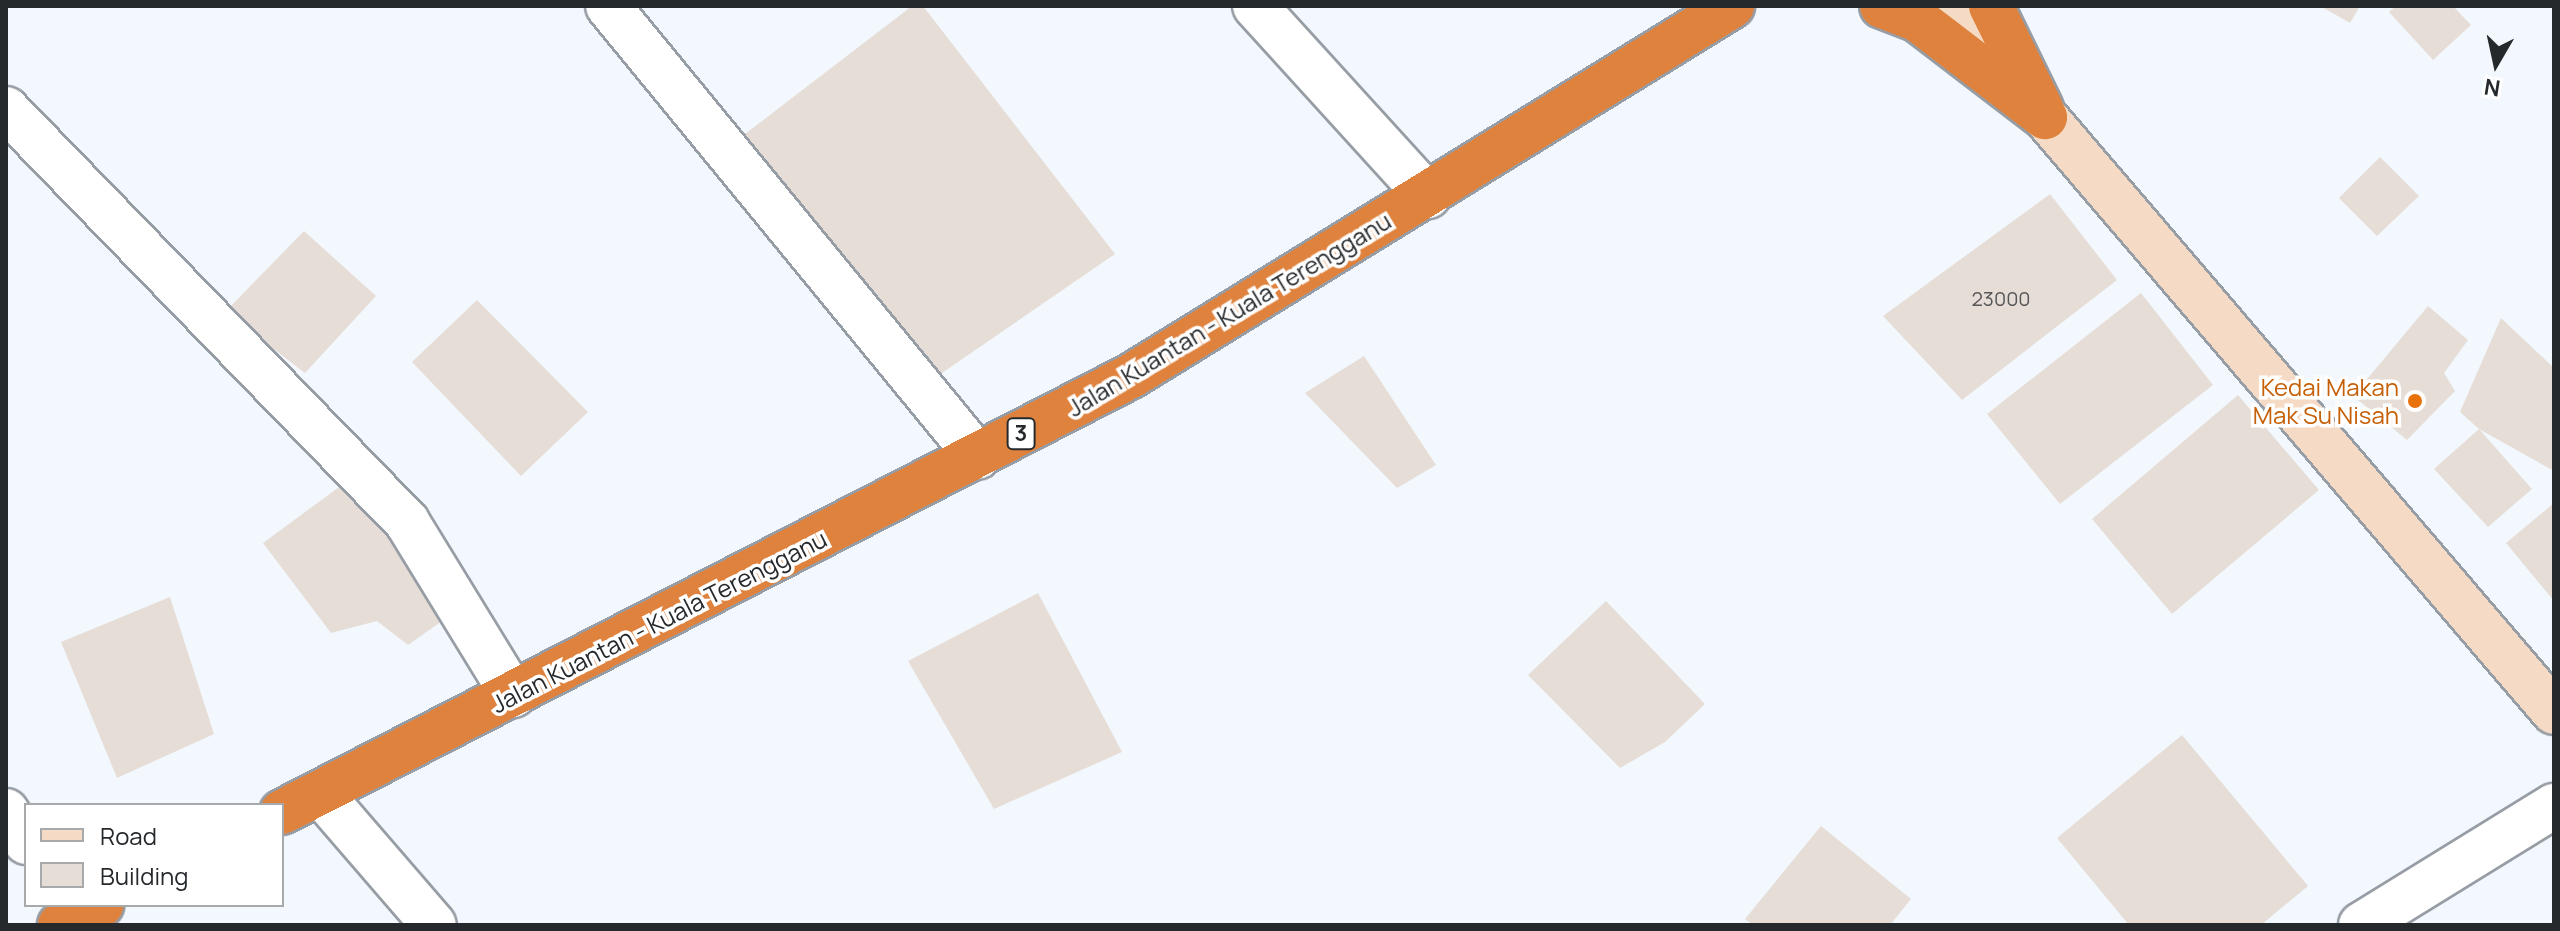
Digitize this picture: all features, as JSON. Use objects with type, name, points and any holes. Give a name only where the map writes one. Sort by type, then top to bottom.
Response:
[{"type":"highway","name":"Jalan Kuantan - Kuala Terengganu","points":[[284,811],[1131,376],[1428,196],[1732,6]]},
{"type":"highway","points":[[1882,6],[1918,20],[2045,117]]},
{"type":"highway","points":[[1991,6],[2045,117]]},
{"type":"street","points":[[608,6],[978,457]]},
{"type":"street","points":[[1255,6],[1428,196]]},
{"type":"street","points":[[1941,6],[2045,117],[2554,712]]},
{"type":"street","points":[[6,109],[407,522],[513,695]]},
{"type":"street","points":[[320,793],[434,925]]},
{"type":"street","points":[[2361,925],[2554,806]]},
{"type":"street","points":[[6,811],[24,839]]},
{"type":"building","points":[[912,6],[923,6],[1115,254],[939,375],[741,137]]},
{"type":"building","points":[[2320,6],[2360,6],[2350,23]]},
{"type":"building","points":[[2396,6],[2453,6],[2471,25],[2433,60],[2389,12]]},
{"type":"building","points":[[2380,157],[2419,196],[2377,236],[2339,198]]},
{"type":"building","points":[[2050,194],[2117,280],[1962,400],[1883,316]]},
{"type":"building","points":[[304,231],[376,296],[305,373],[225,312]]},
{"type":"building","points":[[2141,293],[2213,385],[2060,504],[1987,414]]},
{"type":"building","points":[[477,300],[588,412],[521,476],[412,362]]},
{"type":"building","points":[[2428,306],[2468,340],[2444,373],[2455,391],[2407,440],[2353,396]]},
{"type":"building","points":[[2501,318],[2554,368],[2554,471],[2479,429],[2460,412]]},
{"type":"building","points":[[1364,356],[1436,465],[1397,488],[1305,393]]},
{"type":"building","points":[[2238,395],[2319,490],[2172,614],[2092,519]]},
{"type":"building","points":[[2479,429],[2532,489],[2488,527],[2434,469]]},
{"type":"building","points":[[350,479],[449,616],[408,645],[377,621],[331,633],[263,543]]},
{"type":"building","points":[[2554,503],[2554,601],[2506,543]]},
{"type":"building","points":[[1038,593],[1122,752],[994,809],[908,661]]},
{"type":"building","points":[[170,597],[214,734],[117,778],[61,642]]},
{"type":"building","points":[[1606,601],[1705,704],[1665,742],[1620,768],[1528,675]]},
{"type":"building","points":[[2182,735],[2308,886],[2261,925],[2129,925],[2057,838]]},
{"type":"building","points":[[1821,826],[1911,899],[1890,925],[1753,925],[1745,919]]},
{"type":"place","name":"Kedai Makan Mak Su Nisah","points":[[2415,401]]}]
